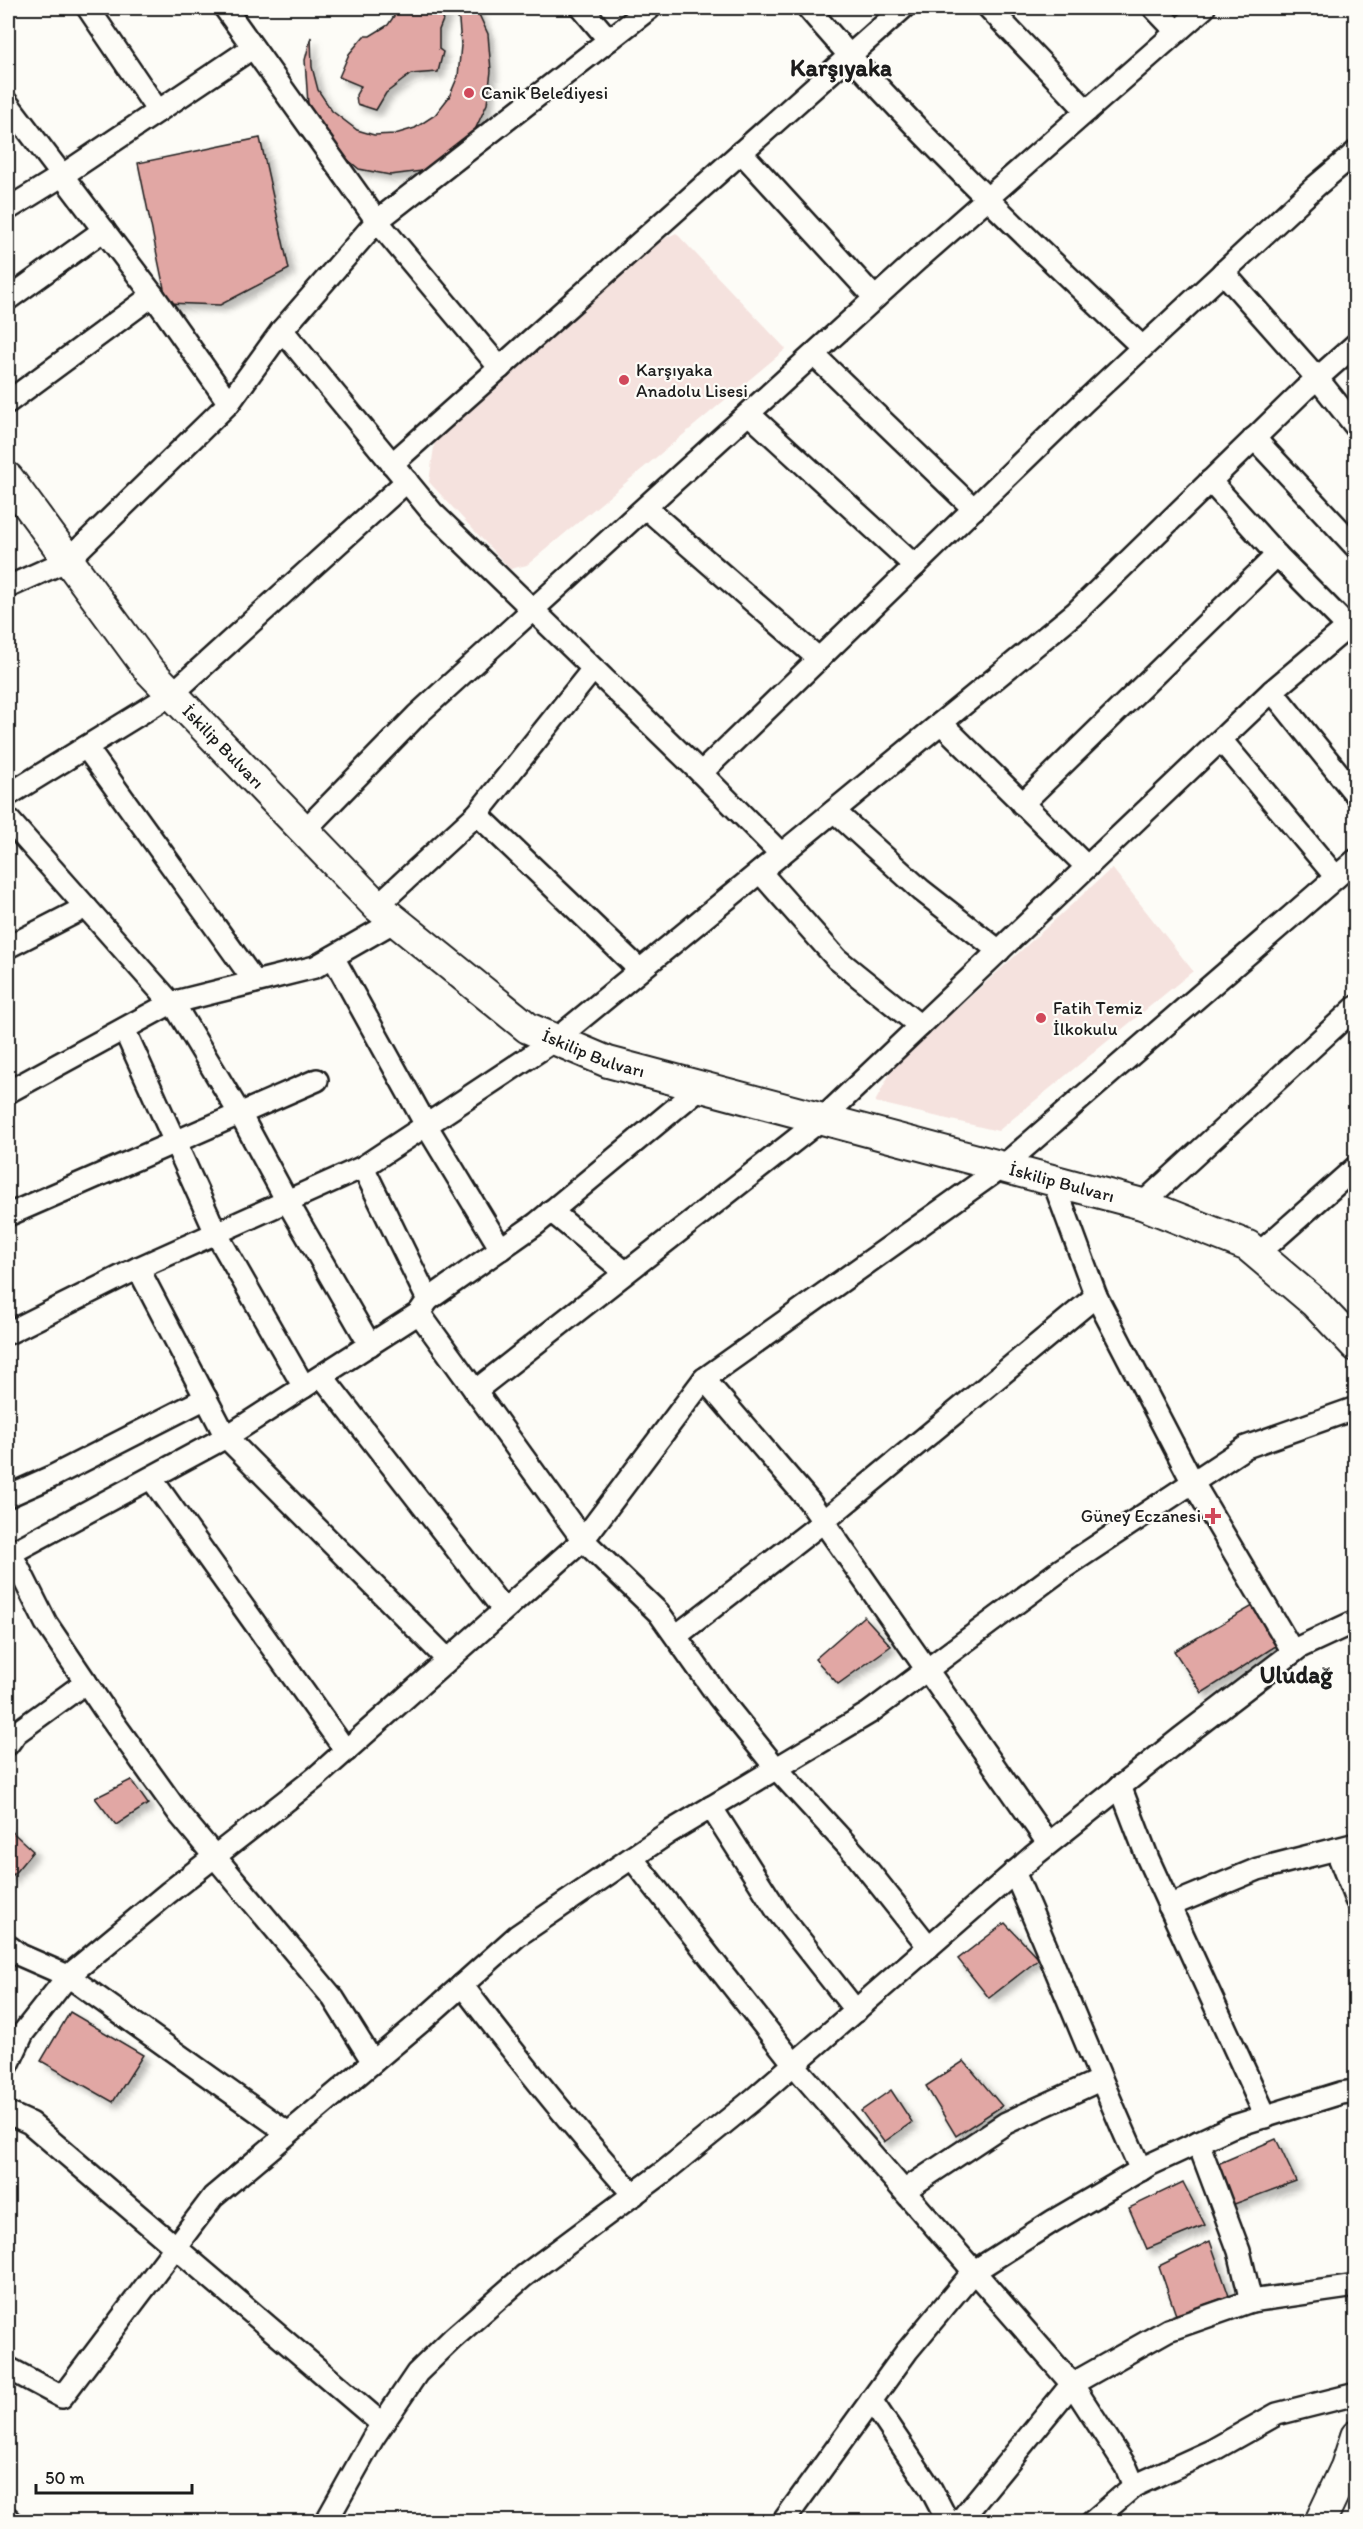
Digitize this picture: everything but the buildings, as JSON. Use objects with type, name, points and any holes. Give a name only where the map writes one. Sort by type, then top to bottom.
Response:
[{"type":"main road","name":"İskilip Bulvarı","points":[[8,478],[149,670],[386,914],[528,1028],[608,1062],[1142,1204],[1248,1246],[1314,1302],[1356,1346]]},
{"type":"main road","points":[[1320,2522],[1346,2467],[1356,2436]]},
{"type":"street","points":[[88,8],[158,111]]},
{"type":"street","points":[[225,8],[377,221],[500,368]]},
{"type":"street","points":[[582,8],[609,40]]},
{"type":"street","points":[[8,587],[68,560],[229,403],[282,330],[377,221],[650,8]]},
{"type":"street","points":[[808,8],[849,56],[987,199],[1142,347]]},
{"type":"street","points":[[392,464],[903,8]]},
{"type":"street","points":[[988,8],[1087,111]]},
{"type":"street","points":[[1154,8],[1177,32]]},
{"type":"street","points":[[304,831],[417,715],[875,298],[1204,8]]},
{"type":"street","points":[[8,208],[63,175],[252,48]]},
{"type":"street","points":[[8,104],[153,295],[229,403]]},
{"type":"street","points":[[741,152],[875,298]]},
{"type":"street","points":[[701,773],[1142,347],[1356,152]]},
{"type":"street","points":[[8,300],[104,230]]},
{"type":"street","points":[[1223,272],[1317,378],[1356,426]]},
{"type":"street","points":[[8,402],[153,295]]},
{"type":"street","points":[[282,330],[432,512],[701,773],[781,854]]},
{"type":"street","points":[[8,1333],[138,1268],[363,1167],[555,1040],[1076,612],[1254,438],[1356,344]]},
{"type":"street","points":[[814,355],[974,509]]},
{"type":"street","points":[[749,414],[915,566]]},
{"type":"street","points":[[1254,438],[1356,548]]},
{"type":"street","points":[[8,795],[172,694],[407,481]]},
{"type":"street","points":[[474,1390],[822,1119],[1272,691],[1352,624],[1277,555],[1210,481]]},
{"type":"street","points":[[646,508],[819,659]]},
{"type":"street","points":[[1022,804],[1277,555]]},
{"type":"street","points":[[8,1092],[171,1003],[315,968],[333,957],[386,914],[477,814],[593,669]]},
{"type":"street","points":[[1272,691],[1356,795]]},
{"type":"street","points":[[940,723],[1087,867]]},
{"type":"street","points":[[1221,740],[1336,877]]},
{"type":"street","points":[[86,747],[255,982]]},
{"type":"street","points":[[834,811],[921,890],[999,951]]},
{"type":"street","points":[[477,814],[640,970]]},
{"type":"street","points":[[8,819],[171,1003],[240,1114],[286,1201],[370,1345]]},
{"type":"street","points":[[8,2065],[23,2033],[69,1976],[315,1778],[583,1540],[704,1379],[1002,1167],[1356,860]]},
{"type":"street","points":[[760,872],[837,959],[920,1026]]},
{"type":"street","points":[[8,947],[86,907]]},
{"type":"street","points":[[333,957],[426,1125],[501,1249]]},
{"type":"street","points":[[1142,1204],[1356,1007]]},
{"type":"street","points":[[123,1029],[216,1233],[313,1381],[503,1610]]},
{"type":"street","points":[[8,1215],[317,1080]]},
{"type":"street","points":[[373,2062],[333,1998],[180,1815],[46,1623],[9,1554],[226,1437],[370,1345],[551,1211],[701,1087]]},
{"type":"street","points":[[363,1167],[423,1307],[474,1390],[583,1540],[659,1613],[718,1696],[776,1768],[856,1855],[929,1947]]},
{"type":"street","points":[[1258,1254],[1356,1167]]},
{"type":"street","points":[[1053,1180],[1096,1296],[1192,1481],[1293,1652]]},
{"type":"street","points":[[551,1211],[626,1272]]},
{"type":"street","points":[[138,1268],[226,1437],[447,1659]]},
{"type":"street","points":[[676,1636],[823,1522],[1096,1296]]},
{"type":"street","points":[[704,1379],[809,1501],[1048,1843]]},
{"type":"street","points":[[8,1496],[51,1477],[206,1398]]},
{"type":"street","points":[[8,2368],[62,2397],[213,2197],[517,1936],[711,1807],[869,1713],[1062,1569],[1246,1447],[1356,1408]]},
{"type":"street","points":[[151,1478],[346,1751]]},
{"type":"street","points":[[326,2522],[382,2424],[417,2373],[524,2276],[634,2195],[795,2064],[1014,1872],[1120,1786],[1293,1652],[1356,1621]]},
{"type":"street","points":[[10,1733],[86,1682]]},
{"type":"street","points":[[1120,1786],[1169,1906],[1266,2117]]},
{"type":"street","points":[[711,1807],[778,1912],[856,2011]]},
{"type":"street","points":[[1169,1906],[1258,1869],[1346,1846],[1356,1900]]},
{"type":"street","points":[[632,1858],[795,2064],[1072,2384],[1126,2467],[1134,2486]]},
{"type":"street","points":[[1014,1872],[1055,1964],[1100,2080],[1141,2170]]},
{"type":"street","points":[[8,1946],[20,1954],[69,1976],[288,2133]]},
{"type":"street","points":[[462,1984],[599,2157],[634,2195]]},
{"type":"street","points":[[905,2190],[1006,2123],[1100,2080]]},
{"type":"street","points":[[783,2522],[907,2350],[973,2272],[1053,2221],[1141,2170],[1198,2142],[1231,2127],[1341,2093],[1356,2091]]},
{"type":"street","points":[[8,2113],[30,2123],[382,2424]]},
{"type":"street","points":[[1198,2142],[1239,2251],[1251,2301]]},
{"type":"street","points":[[959,2522],[1072,2384],[1168,2330],[1251,2301],[1356,2286]]},
{"type":"street","points":[[1092,2522],[1134,2486],[1212,2450],[1277,2414],[1356,2394]]},
{"type":"street","points":[[870,2400],[931,2489],[948,2522]]},
{"type":"street","points":[[8,2518],[12,2522]]},
{"type":"shaded area","name":"Karşıyaka Anadolu Lisesi","points":[[676,233],[786,349],[527,565],[510,569],[429,482],[435,440],[464,411],[660,241]]},
{"type":"shaded area","name":"Fatih Temiz İlkokulu","points":[[1112,868],[1193,971],[998,1131],[875,1102],[894,1066]]},
{"type":"place","name":"Canik Belediyesi","points":[[469,93]]},
{"type":"place","name":"Karşıyaka Anadolu Lisesi","points":[[624,380]]},
{"type":"place","name":"Fatih Temiz İlkokulu","points":[[1041,1018]]},
{"type":"place","name":"Güney Eczanesi","points":[[1213,1516]]},
{"type":"district","name":"Karşıyaka","points":[[841,67]]},
{"type":"district","name":"Uludağ","points":[[1296,1674]]}]
